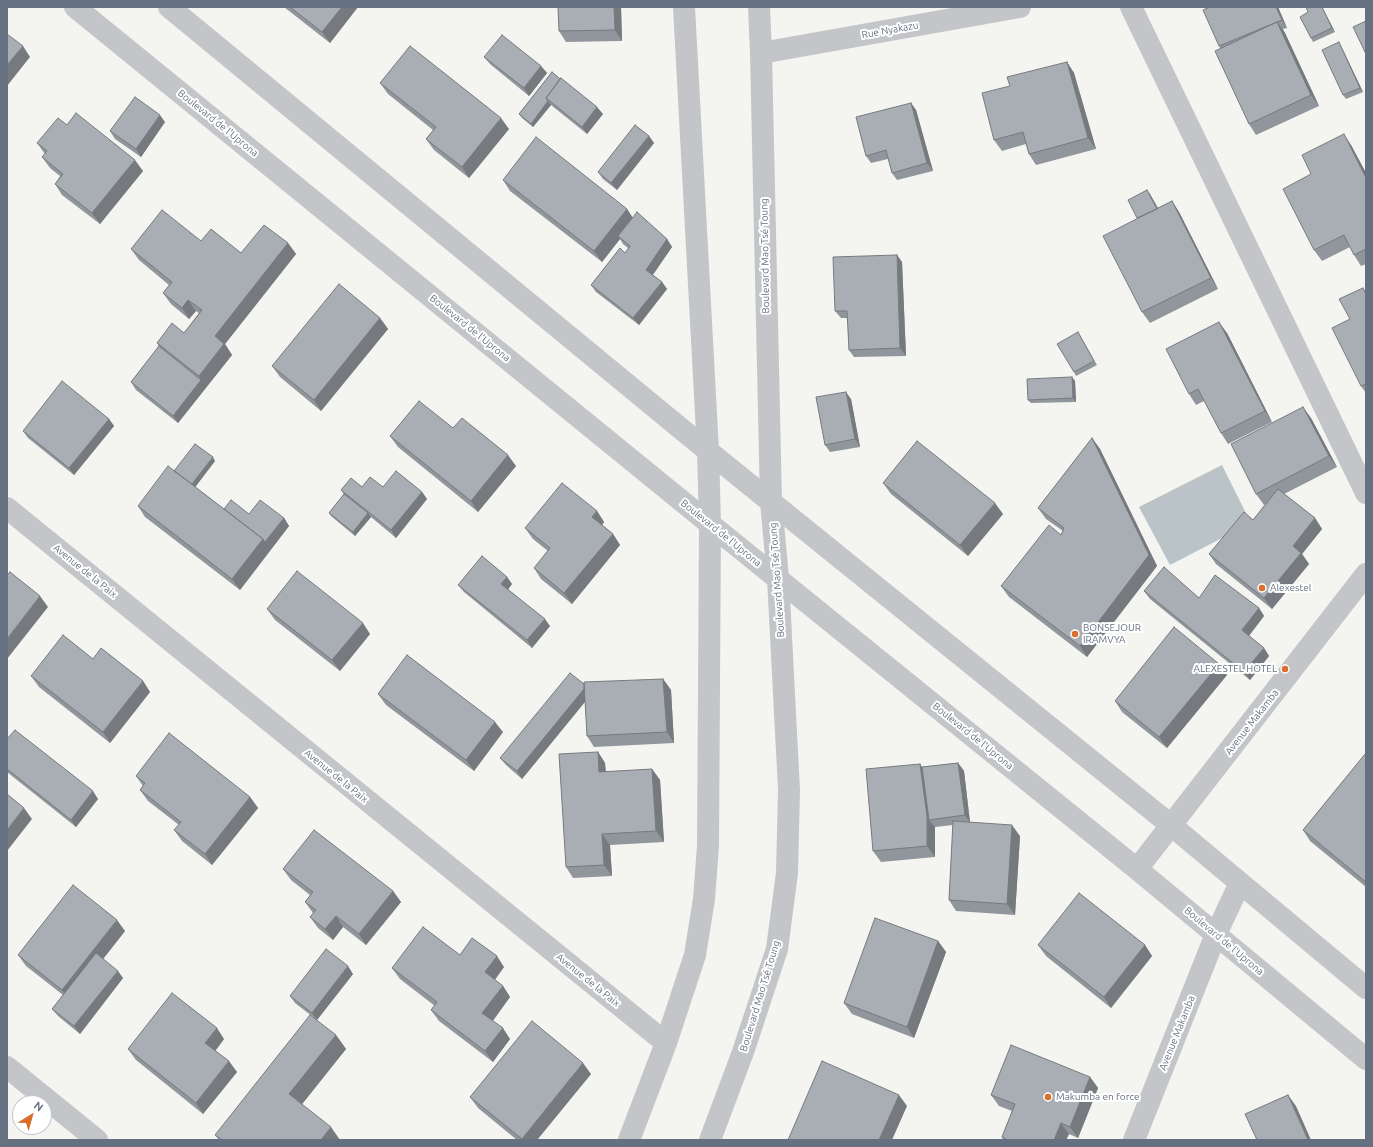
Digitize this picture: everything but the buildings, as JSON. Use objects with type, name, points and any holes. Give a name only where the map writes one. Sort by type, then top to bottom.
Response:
[{"type":"street","name":"Boulevard de l'Uprona","points":[[75,7],[710,524],[1137,869],[1366,1059]]},
{"type":"street","points":[[169,7],[708,451],[1172,826],[1366,988]]},
{"type":"street","points":[[630,1140],[666,1043],[695,955],[704,899],[708,846],[710,524],[708,451],[684,7]]},
{"type":"street","name":"Boulevard Mao Tsé Toung","points":[[710,1140],[743,1052],[777,949],[787,873],[789,790],[778,578],[772,502],[761,53],[758,7]]},
{"type":"street","name":"Rue Nyakazu","points":[[761,53],[1020,7]]},
{"type":"street","points":[[1131,7],[1366,493]]},
{"type":"street","name":"Avenue de la Paix","points":[[7,508],[666,1043]]},
{"type":"street","name":"Avenue Makamba","points":[[1137,869],[1172,826],[1366,574]]},
{"type":"street","name":"Avenue Makamba","points":[[1134,1140],[1216,934],[1240,883]]},
{"type":"street","points":[[7,1067],[97,1140]]},
{"type":"shaded area","points":[[1222,465],[1251,523],[1170,565],[1139,507]]},
{"type":"place","name":"Alexestel","points":[[1262,588]]},
{"type":"place","name":"BONSEJOUR IRAMVYA","points":[[1075,634]]},
{"type":"place","name":"ALEXESTEL HOTEL","points":[[1285,669]]},
{"type":"place","name":"Makumba en force","points":[[1048,1097]]}]
